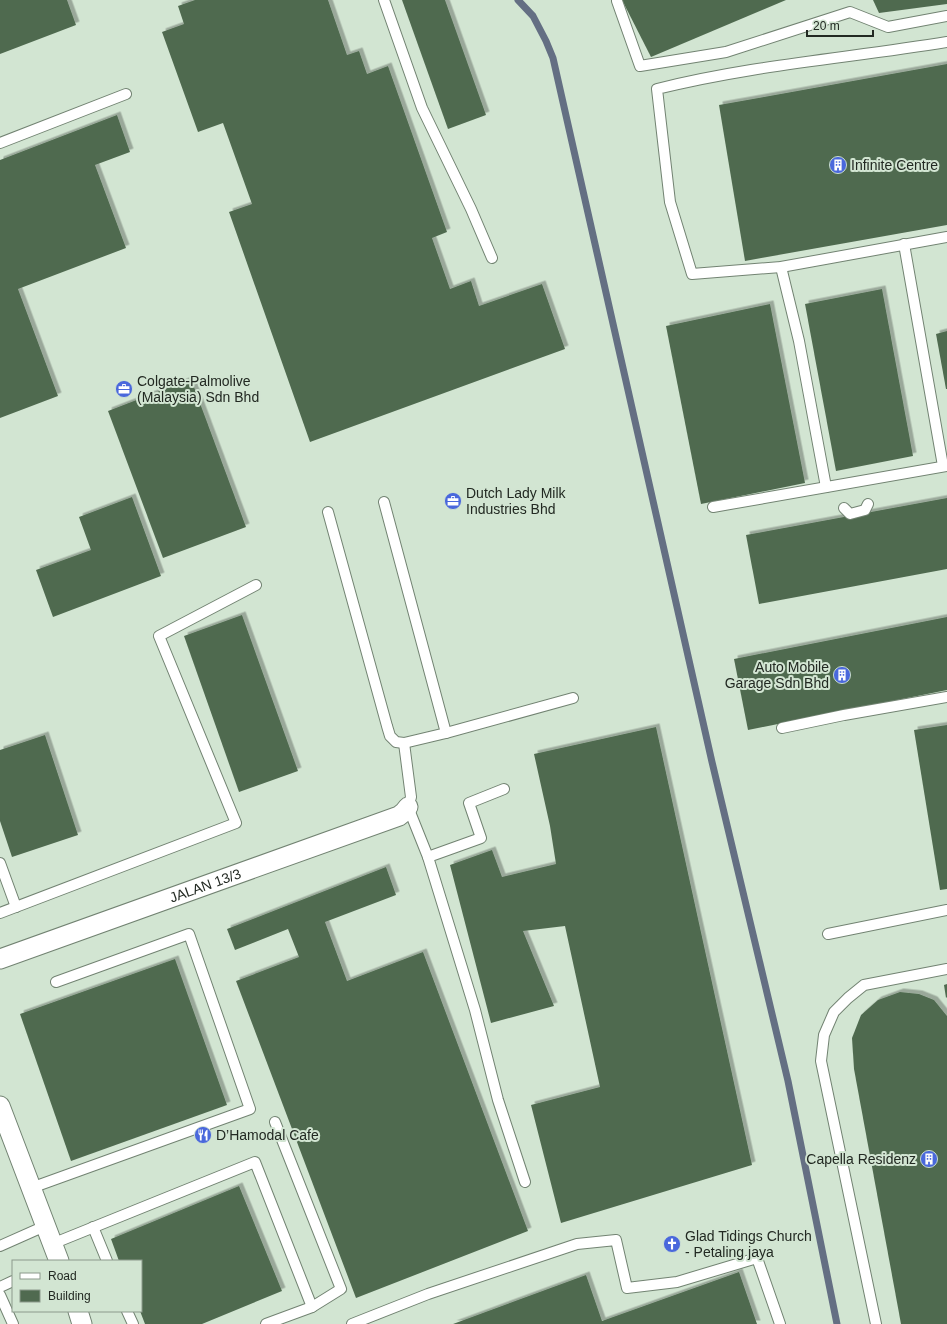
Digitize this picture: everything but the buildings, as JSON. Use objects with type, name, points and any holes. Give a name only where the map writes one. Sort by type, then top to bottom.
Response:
[{"type":"street","name":"JALAN 13/3","points":[[0,959],[399,816],[408,807]]},
{"type":"street","points":[[0,1106],[57,1257]]},
{"type":"street","points":[[78,1312],[82,1324]]},
{"type":"lane","points":[[384,0],[422,108],[471,209],[492,258]]},
{"type":"lane","points":[[618,1],[640,66],[726,52],[850,12],[888,27],[947,16]]},
{"type":"lane","points":[[947,42],[891,52],[760,68],[657,89],[670,202],[692,274],[780,267],[947,236]]},
{"type":"lane","points":[[0,143],[126,94]]},
{"type":"lane","points":[[712,507],[945,466],[904,244]]},
{"type":"lane","points":[[780,267],[799,340],[826,487]]},
{"type":"lane","points":[[384,502],[446,733]]},
{"type":"lane","points":[[844,508],[850,514],[865,510],[868,504]]},
{"type":"lane","points":[[328,512],[387,726],[393,740],[399,743],[404,743],[573,698]]},
{"type":"lane","points":[[0,913],[236,823],[159,636],[256,585]]},
{"type":"lane","points":[[782,728],[844,715],[947,697]]},
{"type":"lane","points":[[404,743],[411,797],[408,807],[428,857],[475,1010],[498,1100],[524,1182]]},
{"type":"lane","points":[[428,857],[481,838],[469,803],[504,789]]},
{"type":"lane","points":[[0,863],[16,907]]},
{"type":"lane","points":[[828,934],[947,910]]},
{"type":"lane","points":[[31,1188],[250,1109],[189,934],[56,982]]},
{"type":"lane","points":[[876,1324],[821,1061],[824,1035],[834,1012],[864,985],[947,969]]},
{"type":"lane","points":[[266,1324],[312,1307],[341,1290],[275,1122]]},
{"type":"lane","points":[[57,1257],[94,1227],[255,1162],[312,1307]]},
{"type":"lane","points":[[0,1246],[45,1226]]},
{"type":"lane","points":[[94,1227],[107,1260]]},
{"type":"lane","points":[[352,1324],[428,1294],[577,1244],[616,1240],[627,1288],[677,1282],[757,1258],[780,1324]]},
{"type":"lane","points":[[0,1288],[12,1282]]},
{"type":"lane","points":[[0,1295],[13,1324]]},
{"type":"lane","points":[[127,1312],[132,1324]]},
{"type":"waterway","points":[[518,0],[533,16],[553,58],[712,762],[788,1081],[837,1324]]},
{"type":"place","name":"Infinite Centre","points":[[838,165]]},
{"type":"place","name":"Colgate-Palmolive (Malaysia) Sdn Bhd","points":[[124,389]]},
{"type":"place","name":"Dutch Lady Milk Industries Bhd","points":[[453,501]]},
{"type":"place","name":"Auto Mobile Garage Sdn Bhd","points":[[842,675]]},
{"type":"place","name":"D’Hamodal Cafe","points":[[203,1135]]},
{"type":"place","name":"Capella Residenz","points":[[929,1159]]},
{"type":"place","name":"Glad Tidings Church - Petaling jaya","points":[[672,1244]]}]
